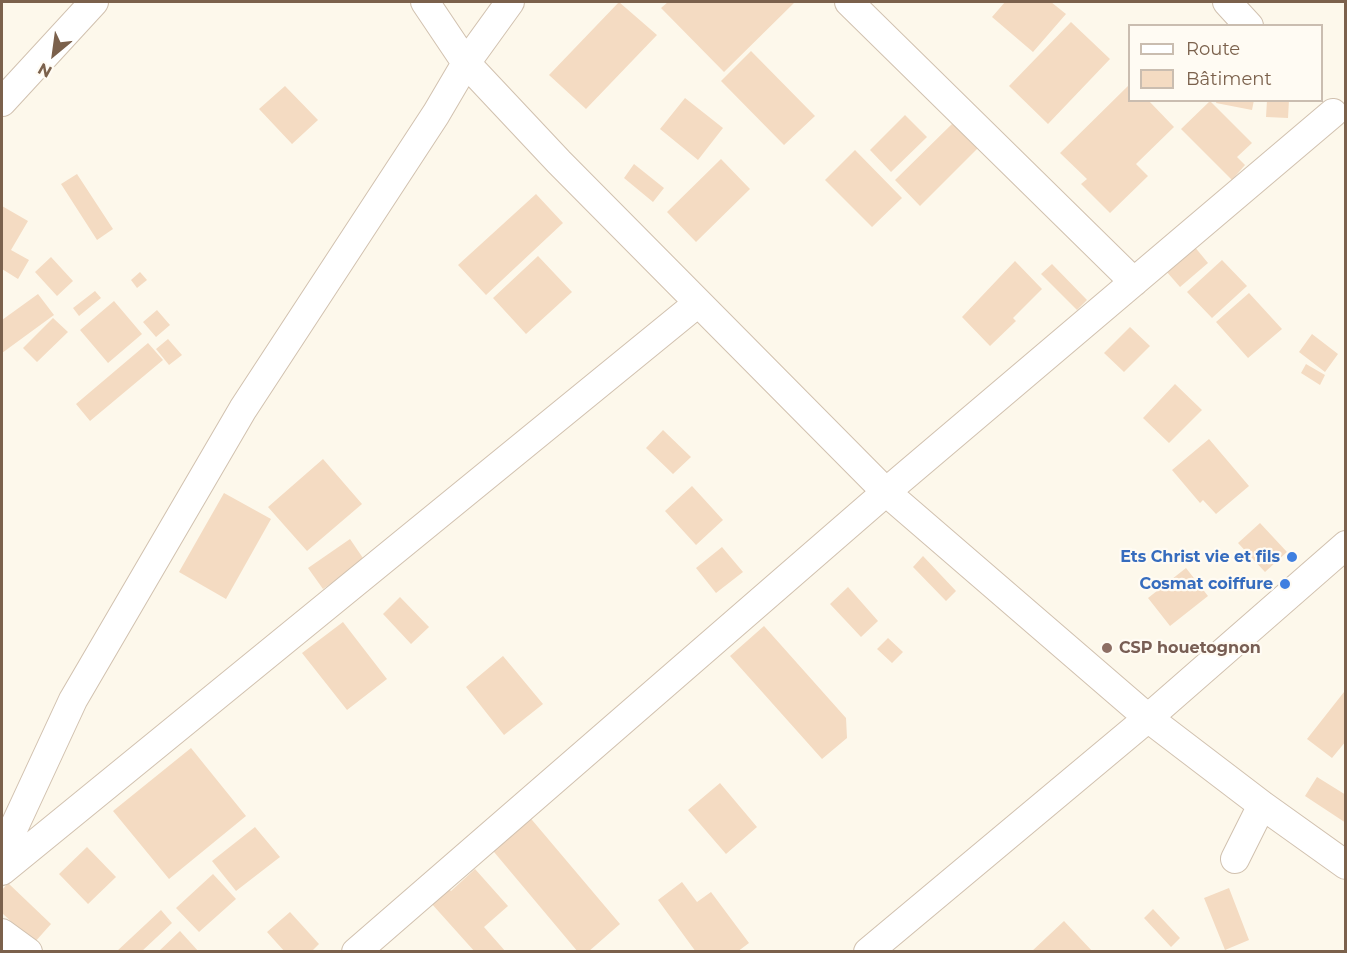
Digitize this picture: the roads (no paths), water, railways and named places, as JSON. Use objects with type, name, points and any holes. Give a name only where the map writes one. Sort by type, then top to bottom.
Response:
[{"type":"street","points":[[2,102],[94,2]]},
{"type":"street","points":[[425,2],[466,63],[559,162],[886,492],[1148,718],[1262,805],[1346,865]]},
{"type":"street","points":[[2,853],[73,700],[231,429],[429,124],[466,63],[510,2]]},
{"type":"street","points":[[849,2],[1134,282]]},
{"type":"street","points":[[1227,2],[1248,24]]},
{"type":"street","points":[[356,951],[886,492],[1333,113]]},
{"type":"street","points":[[2,871],[698,303]]},
{"type":"street","points":[[868,951],[1148,718],[1346,544]]},
{"type":"street","points":[[1235,859],[1262,805]]},
{"type":"street","points":[[2,933],[28,951]]},
{"type":"place","name":"Ets Christ vie et fils","points":[[1292,557]]},
{"type":"place","name":"Cosmat coiffure","points":[[1285,584]]},
{"type":"place","name":"CSP houetognon","points":[[1107,648]]}]
